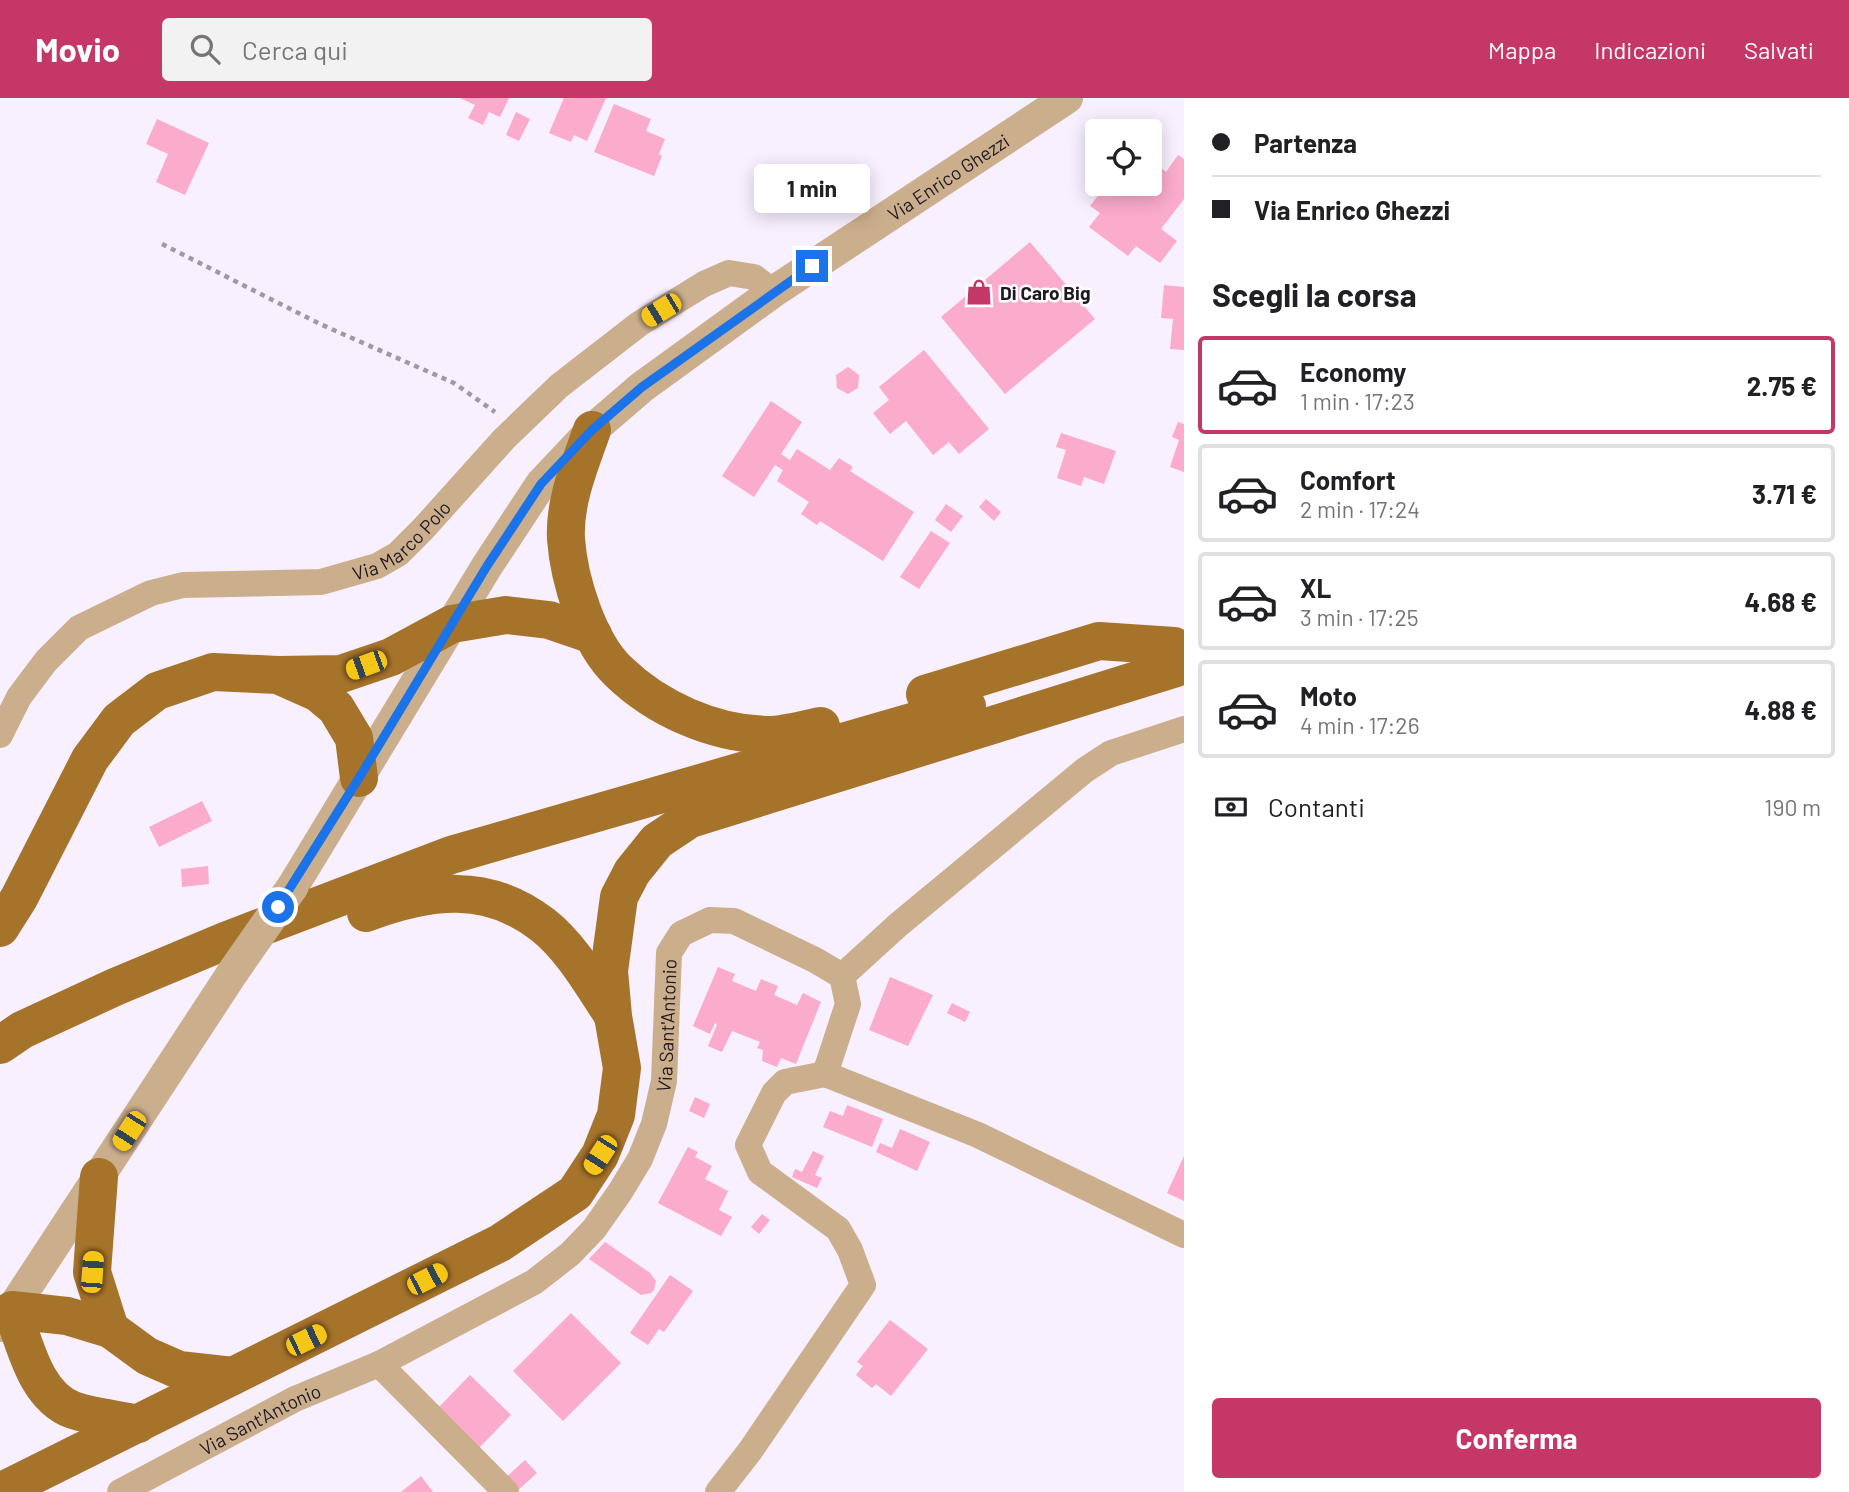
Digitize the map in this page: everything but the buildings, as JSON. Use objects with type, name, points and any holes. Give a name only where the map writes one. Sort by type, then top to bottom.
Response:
[{"type":"main road","points":[[592,430],[571,490],[566,538],[575,587],[593,635],[617,670],[664,706],[718,728],[769,735],[824,725],[1099,641],[1181,651]]},
{"type":"main road","points":[[0,928],[19,898],[90,759],[119,720],[157,691],[213,672],[341,674],[391,657],[452,624],[506,615],[549,620],[593,635]]},
{"type":"main road","points":[[0,1492],[500,1243],[575,1193],[600,1155],[616,1115],[622,1068],[609,971],[619,897],[632,872],[657,841],[690,820],[1176,668],[1181,651]]},
{"type":"main road","points":[[0,1045],[22,1030],[225,941],[451,855],[1181,651]]},
{"type":"main road","points":[[278,675],[318,693],[336,708],[354,738],[359,778]]},
{"type":"main road","points":[[0,1056],[188,978],[403,899],[435,894],[476,894],[511,906],[544,926],[589,978],[613,1016]]},
{"type":"main road","points":[[99,1177],[92,1272],[110,1329]]},
{"type":"main road","points":[[138,1424],[71,1409],[48,1393],[6,1318],[67,1316],[110,1329],[146,1356],[179,1370],[233,1376]]},
{"type":"street","name":"Via Enrico Ghezzi","points":[[6,1318],[233,972],[293,886],[487,566],[541,484],[592,430],[642,387],[773,292],[1054,106],[1090,98]]},
{"type":"street","name":"Via Marco Polo","points":[[0,735],[19,697],[46,661],[79,628],[151,593],[183,584],[321,582],[377,566],[398,554],[516,426],[559,386],[639,324],[704,284],[729,274],[754,277],[773,292]]},
{"type":"street","points":[[825,1074],[848,1004],[842,976],[898,925],[1086,770],[1111,753],[1184,729]]},
{"type":"street","name":"Via Sant'Antonio","points":[[120,1492],[295,1399],[379,1364],[534,1282],[570,1254],[594,1229],[620,1192],[640,1159],[654,1124],[664,1081],[669,953],[681,934],[710,920],[734,921],[842,976]]},
{"type":"street","points":[[718,1492],[750,1451],[863,1285],[850,1250],[838,1229],[760,1172],[748,1145],[774,1093],[785,1082],[825,1074],[978,1135],[1184,1235]]},
{"type":"street","points":[[379,1364],[506,1492]]},
{"type":"path","points":[[162,244],[320,324],[454,383],[516,426]]},
{"type":"place","name":"Di Caro Big","points":[[979,292]]},
{"type":"route","points":[[278,907],[487,566],[541,484],[592,430],[642,387],[812,266]]}]
